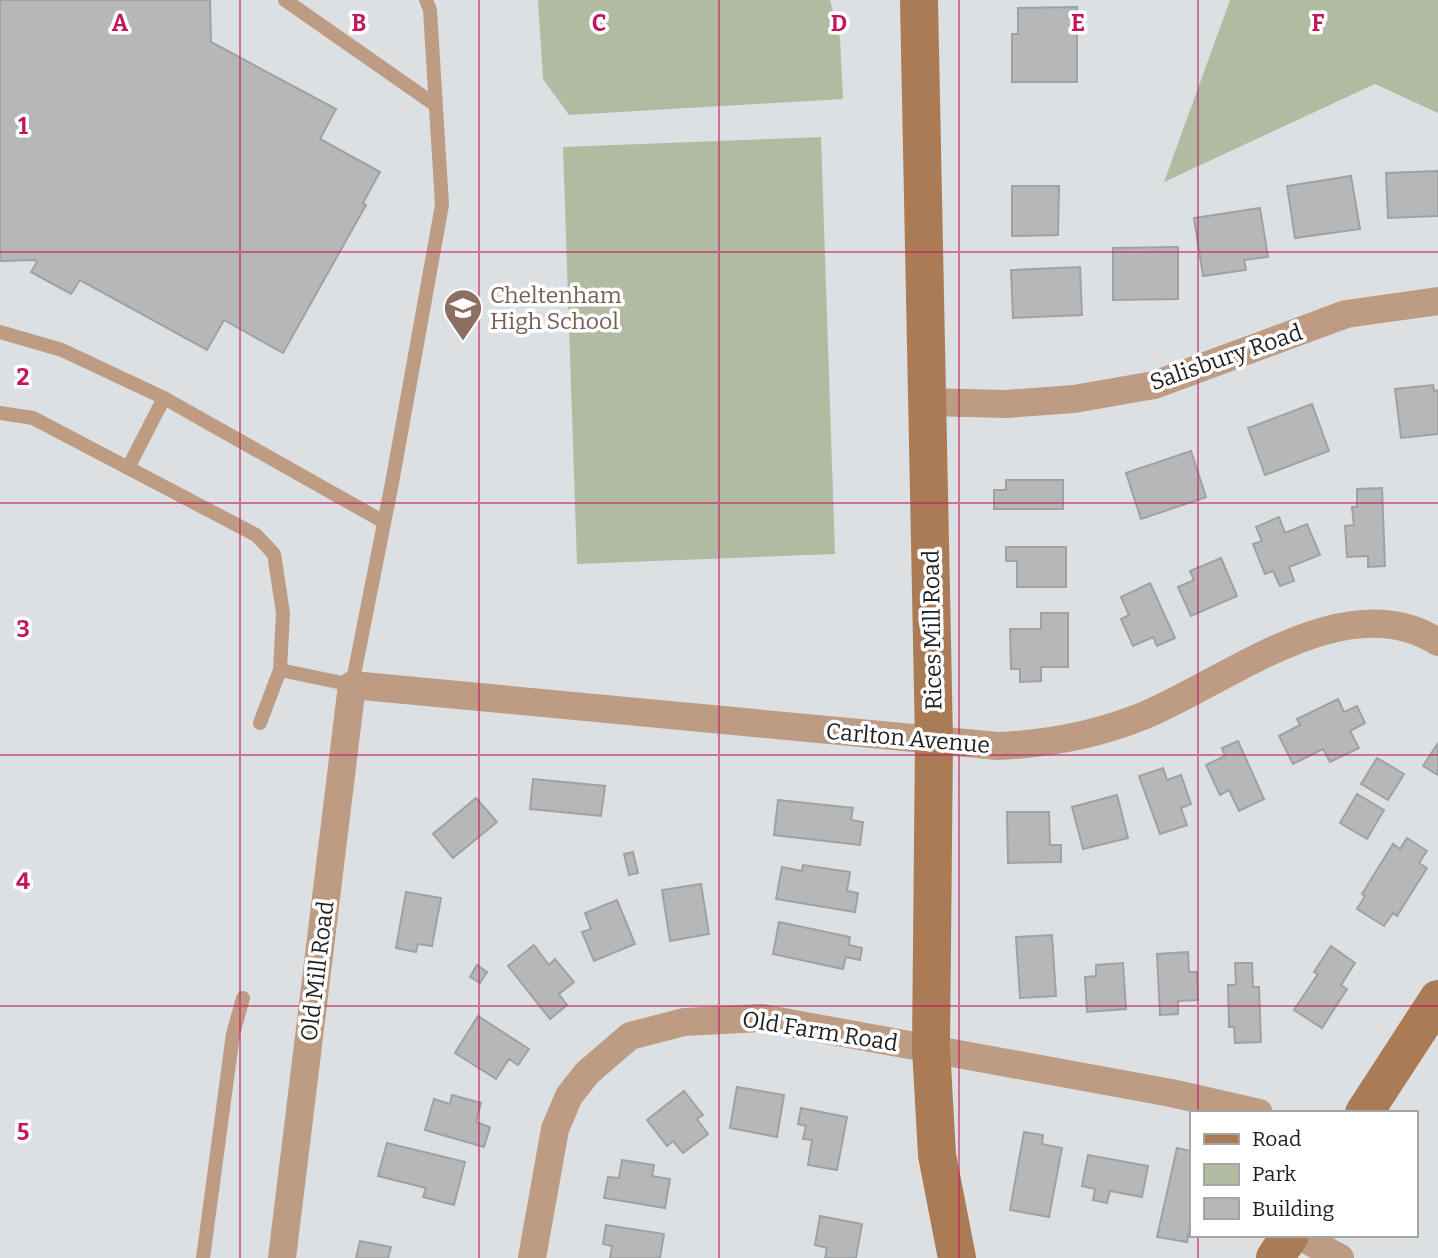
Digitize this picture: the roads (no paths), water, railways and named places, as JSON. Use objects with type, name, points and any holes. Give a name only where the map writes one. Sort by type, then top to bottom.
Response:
[{"type":"street","name":"Rices Mill Road","points":[[919,0],[934,740],[931,1048],[937,1155],[957,1258]]},
{"type":"street","name":"Salisbury Road","points":[[928,402],[1006,404],[1060,400],[1154,385],[1346,314],[1438,301]]},
{"type":"street","name":"Carlton Avenue","points":[[352,685],[998,747],[1035,745],[1105,729],[1168,705],[1290,643],[1342,626],[1388,624],[1410,628],[1438,642]]},
{"type":"street","name":"Old Mill Road","points":[[282,1258],[352,685]]},
{"type":"street","points":[[1365,1111],[1438,999]]},
{"type":"street","name":"Old Farm Road","points":[[532,1258],[555,1129],[564,1107],[587,1073],[630,1036],[684,1022],[762,1018],[931,1048],[1249,1111]]},
{"type":"street","points":[[1275,1258],[1289,1237]]},
{"type":"street","points":[[1302,1237],[1340,1258]]},
{"type":"lane","points":[[285,0],[434,104]]},
{"type":"lane","points":[[280,670],[352,685],[442,205],[430,10],[426,0]]},
{"type":"lane","points":[[0,332],[62,350],[164,398],[384,522]]},
{"type":"lane","points":[[128,468],[164,398]]},
{"type":"lane","points":[[0,413],[33,418],[256,535],[274,554],[283,613],[280,670],[260,723]]},
{"type":"lane","points":[[203,1258],[233,1034],[243,998]]},
{"type":"place","name":"Cheltenham High School","points":[[463,342]]}]
